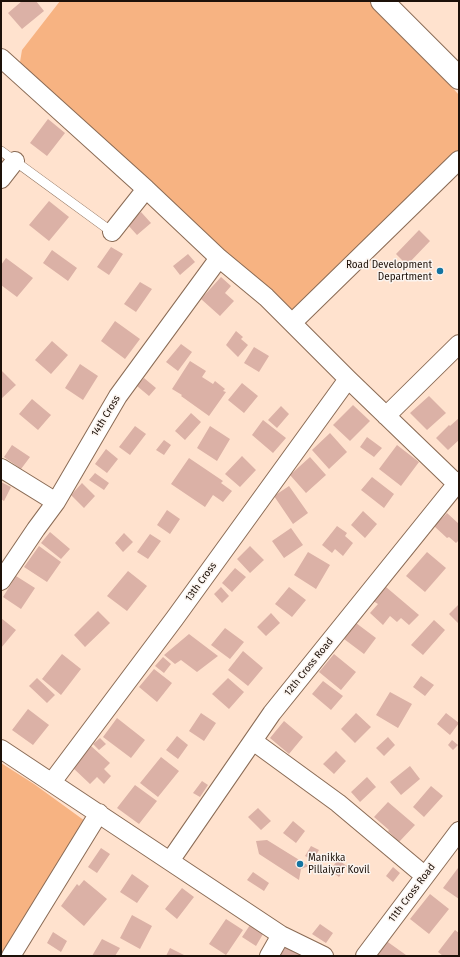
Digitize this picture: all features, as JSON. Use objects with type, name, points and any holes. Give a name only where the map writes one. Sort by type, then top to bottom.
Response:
[{"type":"street","points":[[382,1],[459,78]]},
{"type":"street","points":[[1,58],[146,188],[219,258],[266,297],[386,416],[458,483]]},
{"type":"street","points":[[1,179],[8,156]]},
{"type":"street","points":[[292,324],[459,160]]},
{"type":"street","points":[[112,232],[146,188]]},
{"type":"street","name":"14th Cross","points":[[1,581],[56,502],[118,396],[219,258]]},
{"type":"street","points":[[386,416],[459,344]]},
{"type":"street","name":"13th Cross","points":[[52,782],[175,618],[348,379]]},
{"type":"street","points":[[1,468],[56,502]]},
{"type":"street","name":"12th Cross Road","points":[[170,861],[272,713],[458,483]]},
{"type":"street","points":[[253,741],[338,802],[425,876]]},
{"type":"street","points":[[1,749],[281,935],[324,956]]},
{"type":"street","points":[[11,956],[99,814]]},
{"type":"street","name":"11th Cross Road","points":[[365,956],[459,831]]},
{"type":"street","points":[[269,956],[281,935]]},
{"type":"lane","points":[[8,156],[112,232]]},
{"type":"shaded area","points":[[60,1],[370,1],[420,52],[459,95],[459,153],[292,315],[26,71],[20,62],[22,50]]},
{"type":"shaded area","points":[[1,763],[34,784],[85,821],[1,954]]},
{"type":"building","points":[[22,1],[36,1],[44,11],[22,29],[8,13]]},
{"type":"building","points":[[48,119],[65,133],[47,156],[30,143]]},
{"type":"building","points":[[49,201],[69,217],[49,241],[29,225]]},
{"type":"building","points":[[141,212],[151,223],[137,235],[127,224]]},
{"type":"building","points":[[419,230],[430,241],[407,265],[396,254]]},
{"type":"building","points":[[111,247],[123,254],[109,275],[97,267]]},
{"type":"building","points":[[52,250],[77,268],[68,281],[43,263]]},
{"type":"building","points":[[188,254],[195,262],[180,275],[173,266]]},
{"type":"building","points":[[6,258],[33,278],[17,297],[1,285],[1,265]]},
{"type":"building","points":[[221,277],[231,286],[225,293],[234,301],[220,316],[201,299]]},
{"type":"building","points":[[140,282],[152,289],[136,312],[124,304]]},
{"type":"building","points":[[115,321],[140,339],[125,359],[101,341]]},
{"type":"building","points":[[236,331],[243,337],[241,339],[248,345],[238,357],[226,345]]},
{"type":"building","points":[[52,341],[68,355],[51,374],[35,360]]},
{"type":"building","points":[[181,344],[192,352],[178,371],[166,362]]},
{"type":"building","points":[[254,347],[269,356],[259,372],[244,363]]},
{"type":"building","points":[[190,361],[206,371],[202,377],[213,384],[215,381],[225,389],[223,391],[226,392],[209,416],[172,389]]},
{"type":"building","points":[[80,364],[98,376],[83,400],[65,388]]},
{"type":"building","points":[[1,370],[16,385],[1,399]]},
{"type":"building","points":[[144,378],[156,388],[149,396],[137,386]]},
{"type":"building","points":[[242,383],[258,396],[244,413],[228,400]]},
{"type":"building","points":[[429,396],[446,413],[427,430],[410,413]]},
{"type":"building","points":[[32,399],[51,415],[38,430],[19,414]]},
{"type":"building","points":[[353,405],[370,421],[350,441],[333,425]]},
{"type":"building","points":[[281,406],[289,414],[277,428],[268,420]]},
{"type":"building","points":[[191,413],[201,422],[185,440],[175,431]]},
{"type":"building","points":[[459,418],[459,440],[448,450],[436,438],[449,425],[450,426]]},
{"type":"building","points":[[263,420],[286,438],[273,453],[252,435]]},
{"type":"building","points":[[135,426],[146,434],[130,455],[119,447]]},
{"type":"building","points":[[210,426],[230,439],[217,461],[197,448]]},
{"type":"building","points":[[330,433],[347,452],[329,469],[312,450]]},
{"type":"building","points":[[367,437],[382,448],[374,457],[360,447]]},
{"type":"building","points":[[164,440],[171,445],[164,455],[156,450]]},
{"type":"building","points":[[12,445],[30,457],[21,469],[4,457]]},
{"type":"building","points":[[397,445],[419,462],[401,486],[379,469]]},
{"type":"building","points":[[106,449],[118,459],[107,473],[95,464]]},
{"type":"building","points":[[242,456],[256,470],[240,487],[225,474]]},
{"type":"building","points":[[310,457],[326,475],[306,493],[290,475]]},
{"type":"building","points":[[189,458],[223,481],[221,483],[232,491],[223,502],[213,495],[205,507],[171,484]]},
{"type":"building","points":[[95,473],[109,483],[104,490],[89,480]]},
{"type":"building","points":[[372,477],[394,494],[384,508],[361,490]]},
{"type":"building","points":[[1,482],[11,487],[4,501],[1,499]]},
{"type":"building","points":[[82,483],[95,496],[84,508],[71,495]]},
{"type":"building","points":[[289,486],[308,513],[293,524],[274,496]]},
{"type":"building","points":[[167,510],[180,519],[170,534],[157,525]]},
{"type":"building","points":[[363,511],[377,524],[365,538],[351,525]]},
{"type":"building","points":[[447,513],[459,524],[459,540],[456,543],[449,537],[447,538],[434,526]]},
{"type":"building","points":[[337,526],[347,533],[345,536],[353,543],[343,556],[335,549],[332,553],[322,545]]},
{"type":"building","points":[[291,528],[303,545],[284,558],[272,541]]},
{"type":"building","points":[[50,532],[70,549],[61,559],[41,543]]},
{"type":"building","points":[[124,533],[133,542],[123,552],[115,543]]},
{"type":"building","points":[[150,534],[161,541],[148,559],[137,552]]},
{"type":"building","points":[[39,546],[61,562],[47,582],[24,567]]},
{"type":"building","points":[[250,546],[264,560],[250,573],[237,559]]},
{"type":"building","points":[[308,552],[330,565],[316,589],[294,575]]},
{"type":"building","points":[[427,552],[446,568],[425,592],[406,576]]},
{"type":"building","points":[[235,568],[246,577],[232,592],[222,583]]},
{"type":"building","points":[[128,571],[147,586],[127,611],[107,596]]},
{"type":"building","points":[[16,576],[35,588],[21,609],[3,597]]},
{"type":"building","points":[[221,587],[229,596],[222,603],[214,594]]},
{"type":"building","points":[[289,587],[306,600],[292,617],[275,604]]},
{"type":"building","points":[[386,587],[419,615],[409,625],[401,618],[397,622],[390,616],[383,625],[370,613],[378,604],[373,601]]},
{"type":"building","points":[[459,604],[459,624],[449,614]]},
{"type":"building","points":[[98,611],[110,623],[85,647],[74,635]]},
{"type":"building","points":[[271,613],[280,623],[266,636],[257,627]]},
{"type":"building","points":[[1,618],[16,630],[1,648]]},
{"type":"building","points":[[434,620],[445,630],[423,655],[411,645]]},
{"type":"building","points":[[356,623],[376,638],[364,654],[344,639]]},
{"type":"building","points":[[225,628],[244,642],[230,659],[211,645]]},
{"type":"building","points":[[189,634],[218,656],[197,672],[181,660],[175,664],[164,655]]},
{"type":"building","points":[[243,651],[263,668],[248,686],[228,670]]},
{"type":"building","points":[[62,654],[81,669],[61,695],[42,679]]},
{"type":"building","points":[[334,654],[356,672],[341,690],[319,672]]},
{"type":"building","points":[[163,657],[171,664],[164,673],[155,666]]},
{"type":"building","points":[[154,669],[172,683],[157,702],[139,687]]},
{"type":"building","points":[[421,676],[434,685],[425,696],[413,687]]},
{"type":"building","points":[[37,678],[55,695],[47,703],[29,686]]},
{"type":"building","points":[[228,678],[244,692],[229,709],[212,694]]},
{"type":"building","points":[[323,681],[343,696],[331,710],[312,694]]},
{"type":"building","points":[[390,692],[412,704],[398,728],[376,715]]},
{"type":"building","points":[[28,709],[49,725],[33,745],[12,730]]},
{"type":"building","points":[[201,713],[216,723],[204,741],[189,731]]},
{"type":"building","points":[[356,713],[371,727],[355,743],[341,729]]},
{"type":"building","points":[[446,713],[459,723],[450,735],[437,724]]},
{"type":"building","points":[[117,718],[145,740],[131,758],[103,737]]},
{"type":"building","points":[[284,721],[303,737],[289,754],[270,738]]},
{"type":"building","points":[[177,736],[188,745],[178,759],[166,750]]},
{"type":"building","points":[[388,737],[395,745],[384,756],[376,748]]},
{"type":"building","points":[[100,738],[106,744],[99,750],[93,744]]},
{"type":"building","points":[[452,740],[458,745],[453,750],[448,745]]},
{"type":"building","points":[[91,746],[110,763],[104,769],[111,776],[104,784],[97,777],[90,784],[72,767]]},
{"type":"building","points":[[336,751],[346,761],[334,774],[323,764]]},
{"type":"building","points":[[161,757],[179,771],[158,797],[140,783]]},
{"type":"building","points":[[410,766],[420,779],[401,795],[390,782]]},
{"type":"building","points":[[367,777],[376,787],[360,802],[351,792]]},
{"type":"building","points":[[202,781],[208,785],[200,797],[193,793]]},
{"type":"building","points":[[135,785],[157,801],[139,824],[117,808]]},
{"type":"building","points":[[431,786],[443,796],[424,817],[413,807]]},
{"type":"building","points":[[388,802],[415,825],[399,842],[388,831],[389,830],[374,817]]},
{"type":"building","points":[[258,808],[271,821],[261,830],[248,817]]},
{"type":"building","points":[[293,821],[305,831],[296,843],[283,833]]},
{"type":"building","points":[[267,840],[309,866],[301,869],[299,880],[259,854],[256,841]]},
{"type":"building","points":[[311,846],[319,850],[313,860],[305,856]]},
{"type":"building","points":[[101,848],[110,854],[97,873],[88,867]]},
{"type":"building","points":[[338,860],[347,866],[339,877],[330,870]]},
{"type":"building","points":[[393,867],[400,873],[393,882],[386,876]]},
{"type":"building","points":[[458,868],[459,869],[459,899],[443,888]]},
{"type":"building","points":[[253,872],[269,883],[264,891],[247,880]]},
{"type":"building","points":[[132,874],[149,886],[137,903],[120,892]]},
{"type":"building","points":[[84,880],[107,899],[84,926],[61,906],[77,884],[79,886]]},
{"type":"building","points":[[182,888],[194,897],[177,919],[165,909]]},
{"type":"building","points":[[430,894],[449,909],[429,934],[410,919]]},
{"type":"building","points":[[132,915],[152,926],[140,949],[120,938]]},
{"type":"building","points":[[226,919],[243,930],[226,955],[209,944]]},
{"type":"building","points":[[320,924],[333,933],[326,943],[312,934]]},
{"type":"building","points":[[250,925],[263,934],[256,946],[242,937]]},
{"type":"building","points":[[455,930],[459,933],[459,956],[443,956],[438,952]]},
{"type":"building","points":[[53,932],[67,941],[61,952],[47,943]]},
{"type":"building","points":[[102,939],[120,948],[115,956],[92,956]]},
{"type":"building","points":[[385,940],[406,955],[374,956]]},
{"type":"building","points":[[294,947],[308,956],[280,956],[285,948]]},
{"type":"building","points":[[170,948],[184,955],[166,956]]},
{"type":"place","name":"Road Development Department","points":[[440,271]]},
{"type":"place","name":"Manikka Pillaiyar Kovil","points":[[300,864]]}]
